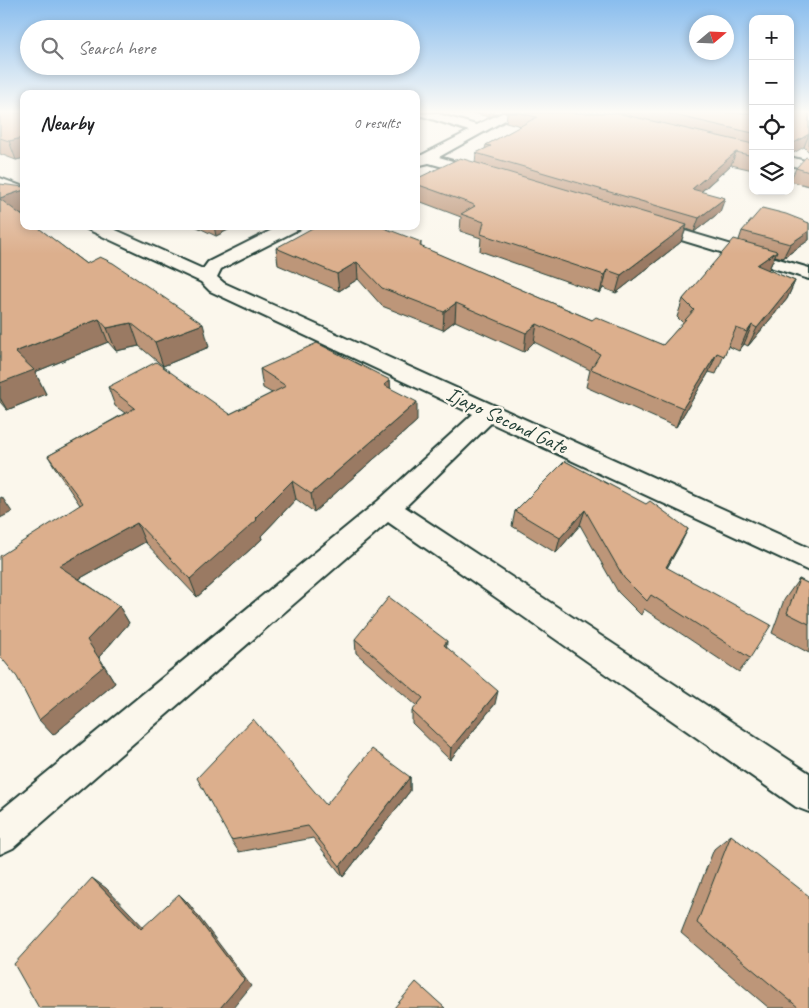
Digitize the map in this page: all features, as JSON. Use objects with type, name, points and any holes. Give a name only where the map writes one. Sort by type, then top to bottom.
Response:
[{"type":"street","points":[[422,160],[494,178]]},
{"type":"street","points":[[794,162],[809,166]]},
{"type":"street","points":[[0,182],[20,191]]},
{"type":"street","points":[[638,222],[809,274]]},
{"type":"street","name":"Ijapo Second Gate","points":[[102,230],[207,278],[217,286],[809,560]]},
{"type":"street","points":[[207,278],[214,266],[285,230]]},
{"type":"street","points":[[0,835],[386,508],[488,412]]},
{"type":"street","points":[[386,508],[809,794]]},
{"type":"building","points":[[456,160],[467,160],[687,225],[621,275],[607,270],[604,275],[481,234],[484,222],[461,214],[475,206],[420,185],[420,177]]},
{"type":"building","points":[[500,160],[726,160],[692,189],[725,198],[699,218]]},
{"type":"building","points":[[803,160],[809,160],[809,172],[796,168]]},
{"type":"building","points":[[0,184],[20,186],[20,191],[0,198]]},
{"type":"building","points":[[0,199],[20,214],[20,230],[41,230],[86,264],[100,257],[113,263],[203,324],[155,342],[131,323],[107,328],[99,319],[15,352],[34,370],[0,383]]},
{"type":"building","points":[[762,208],[786,214],[809,223],[809,231],[790,244],[742,231]]},
{"type":"building","points":[[309,230],[390,230],[421,242],[420,246],[592,320],[596,317],[663,345],[694,310],[683,299],[734,239],[777,251],[757,265],[795,281],[757,328],[752,325],[747,332],[736,328],[724,356],[717,353],[683,408],[591,369],[600,354],[537,324],[526,333],[456,303],[444,312],[382,288],[357,262],[337,274],[276,248]]},
{"type":"building","points":[[317,343],[390,380],[384,385],[417,402],[311,494],[292,481],[255,518],[257,520],[190,579],[137,523],[59,566],[119,606],[87,640],[104,666],[39,720],[17,677],[0,656],[0,556],[83,503],[48,456],[135,408],[108,387],[156,362],[230,414],[286,386],[260,369]]},
{"type":"building","points":[[565,461],[646,504],[650,501],[688,529],[666,567],[771,625],[750,658],[651,595],[647,601],[624,578],[585,510],[560,538],[515,511]]},
{"type":"building","points":[[799,579],[809,584],[809,624],[787,613]]},
{"type":"building","points":[[389,597],[447,641],[444,645],[498,691],[451,748],[412,711],[423,698],[355,639]]},
{"type":"building","points":[[253,719],[326,805],[372,749],[410,777],[340,866],[308,826],[231,840],[197,778]]},
{"type":"building","points":[[731,835],[809,896],[809,1008],[799,1008],[697,923]]},
{"type":"building","points":[[92,878],[141,929],[179,894],[244,980],[220,1008],[39,1008],[14,964]]},
{"type":"building","points":[[416,982],[445,1008],[394,1008]]}]
